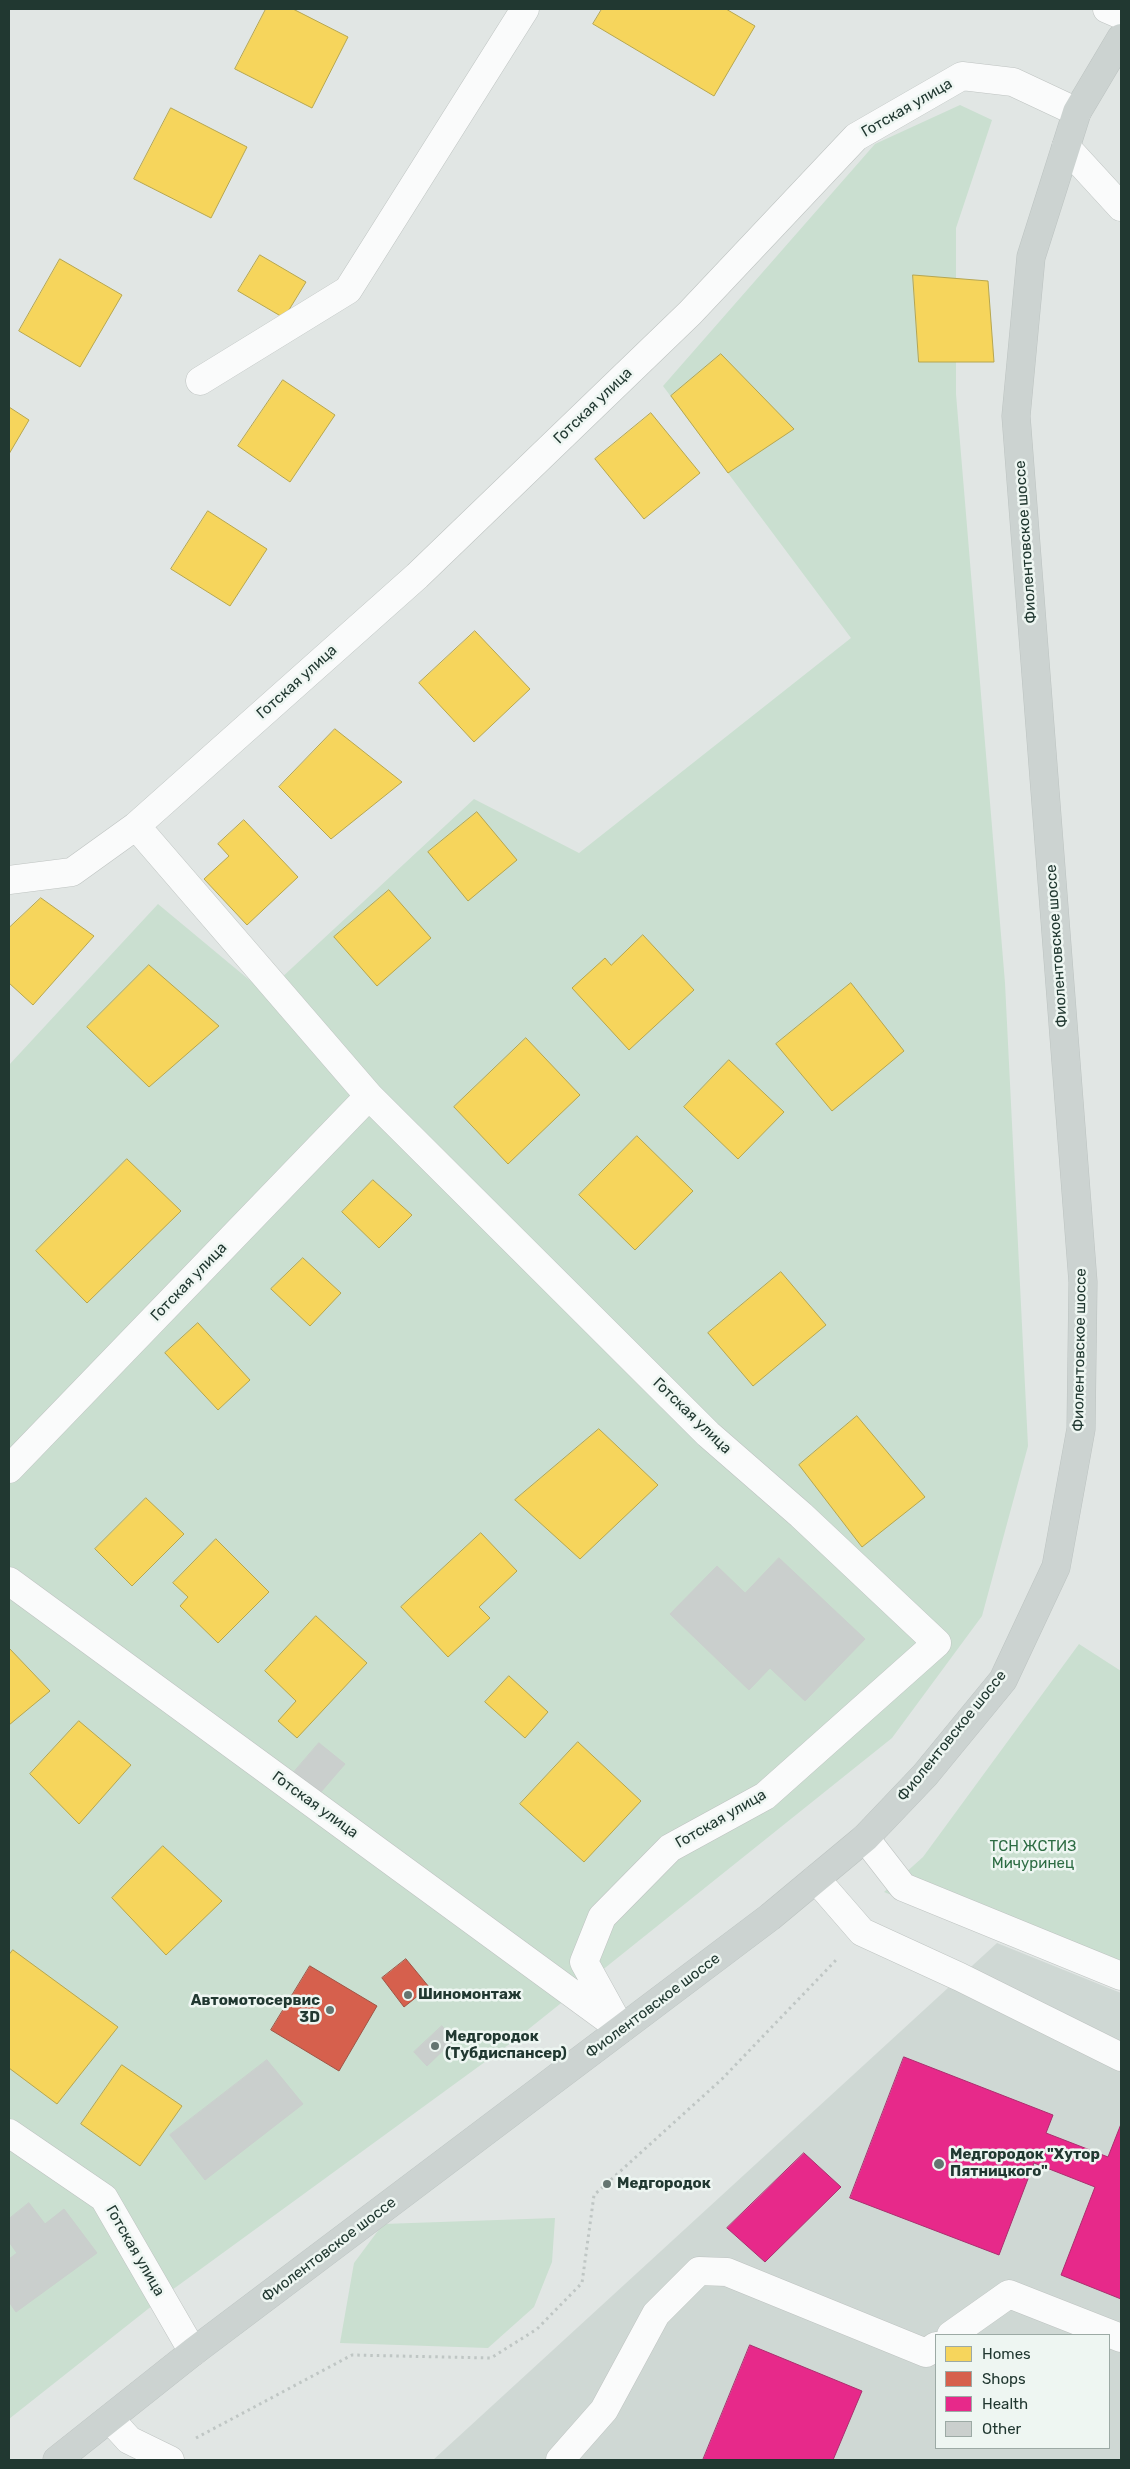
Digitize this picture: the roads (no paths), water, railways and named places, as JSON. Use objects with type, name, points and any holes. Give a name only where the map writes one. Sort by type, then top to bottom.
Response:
[{"type":"main road","name":"Фиолентовское шоссе","points":[[57,2460],[193,2352],[770,1917],[865,1838],[925,1775],[1003,1680],[1056,1567],[1081,1429],[1083,1282],[1016,416],[1031,257],[1077,112],[1121,38]]},
{"type":"street","points":[[200,381],[348,290],[525,9]]},
{"type":"street","points":[[1107,9],[1121,15]]},
{"type":"street","name":"Готская улица","points":[[9,880],[72,872],[136,826],[417,576],[690,313],[856,137],[962,76],[1013,82],[1077,112]]},
{"type":"street","points":[[1066,148],[1121,207]]},
{"type":"street","name":"Готская улица","points":[[136,826],[369,1096],[708,1434],[801,1515],[937,1643],[765,1796],[670,1848],[602,1918],[584,1962],[622,2029]]},
{"type":"street","name":"Готская улица","points":[[9,1470],[369,1096]]},
{"type":"street","name":"Готская улица","points":[[9,1581],[622,2029]]},
{"type":"street","points":[[865,1838],[903,1887],[1121,1976]]},
{"type":"street","points":[[816,1879],[862,1932],[960,1977],[1121,2057]]},
{"type":"street","name":"Готская улица","points":[[9,2133],[104,2198],[193,2352]]},
{"type":"street","points":[[560,2460],[604,2410],[656,2314],[699,2271],[727,2272],[926,2353],[935,2347]]},
{"type":"street","points":[[952,2334],[1009,2294],[1121,2338]]},
{"type":"street","points":[[110,2419],[129,2440],[167,2459]]},
{"type":"place","name":"Шиномонтаж","points":[[408,1995]]},
{"type":"place","name":"Автомотосервис 3D","points":[[330,2010]]},
{"type":"place","name":"Медгородок (Тубдиспансер)","points":[[435,2046]]},
{"type":"place","name":"Медгородок \"Хутор Пятницкого\"","points":[[939,2164]]},
{"type":"place","name":"Медгородок","points":[[607,2184]]},
{"type":"park label","name":"ТСН ЖСТИЗ Мичуринец","points":[[1033,1856]]}]
